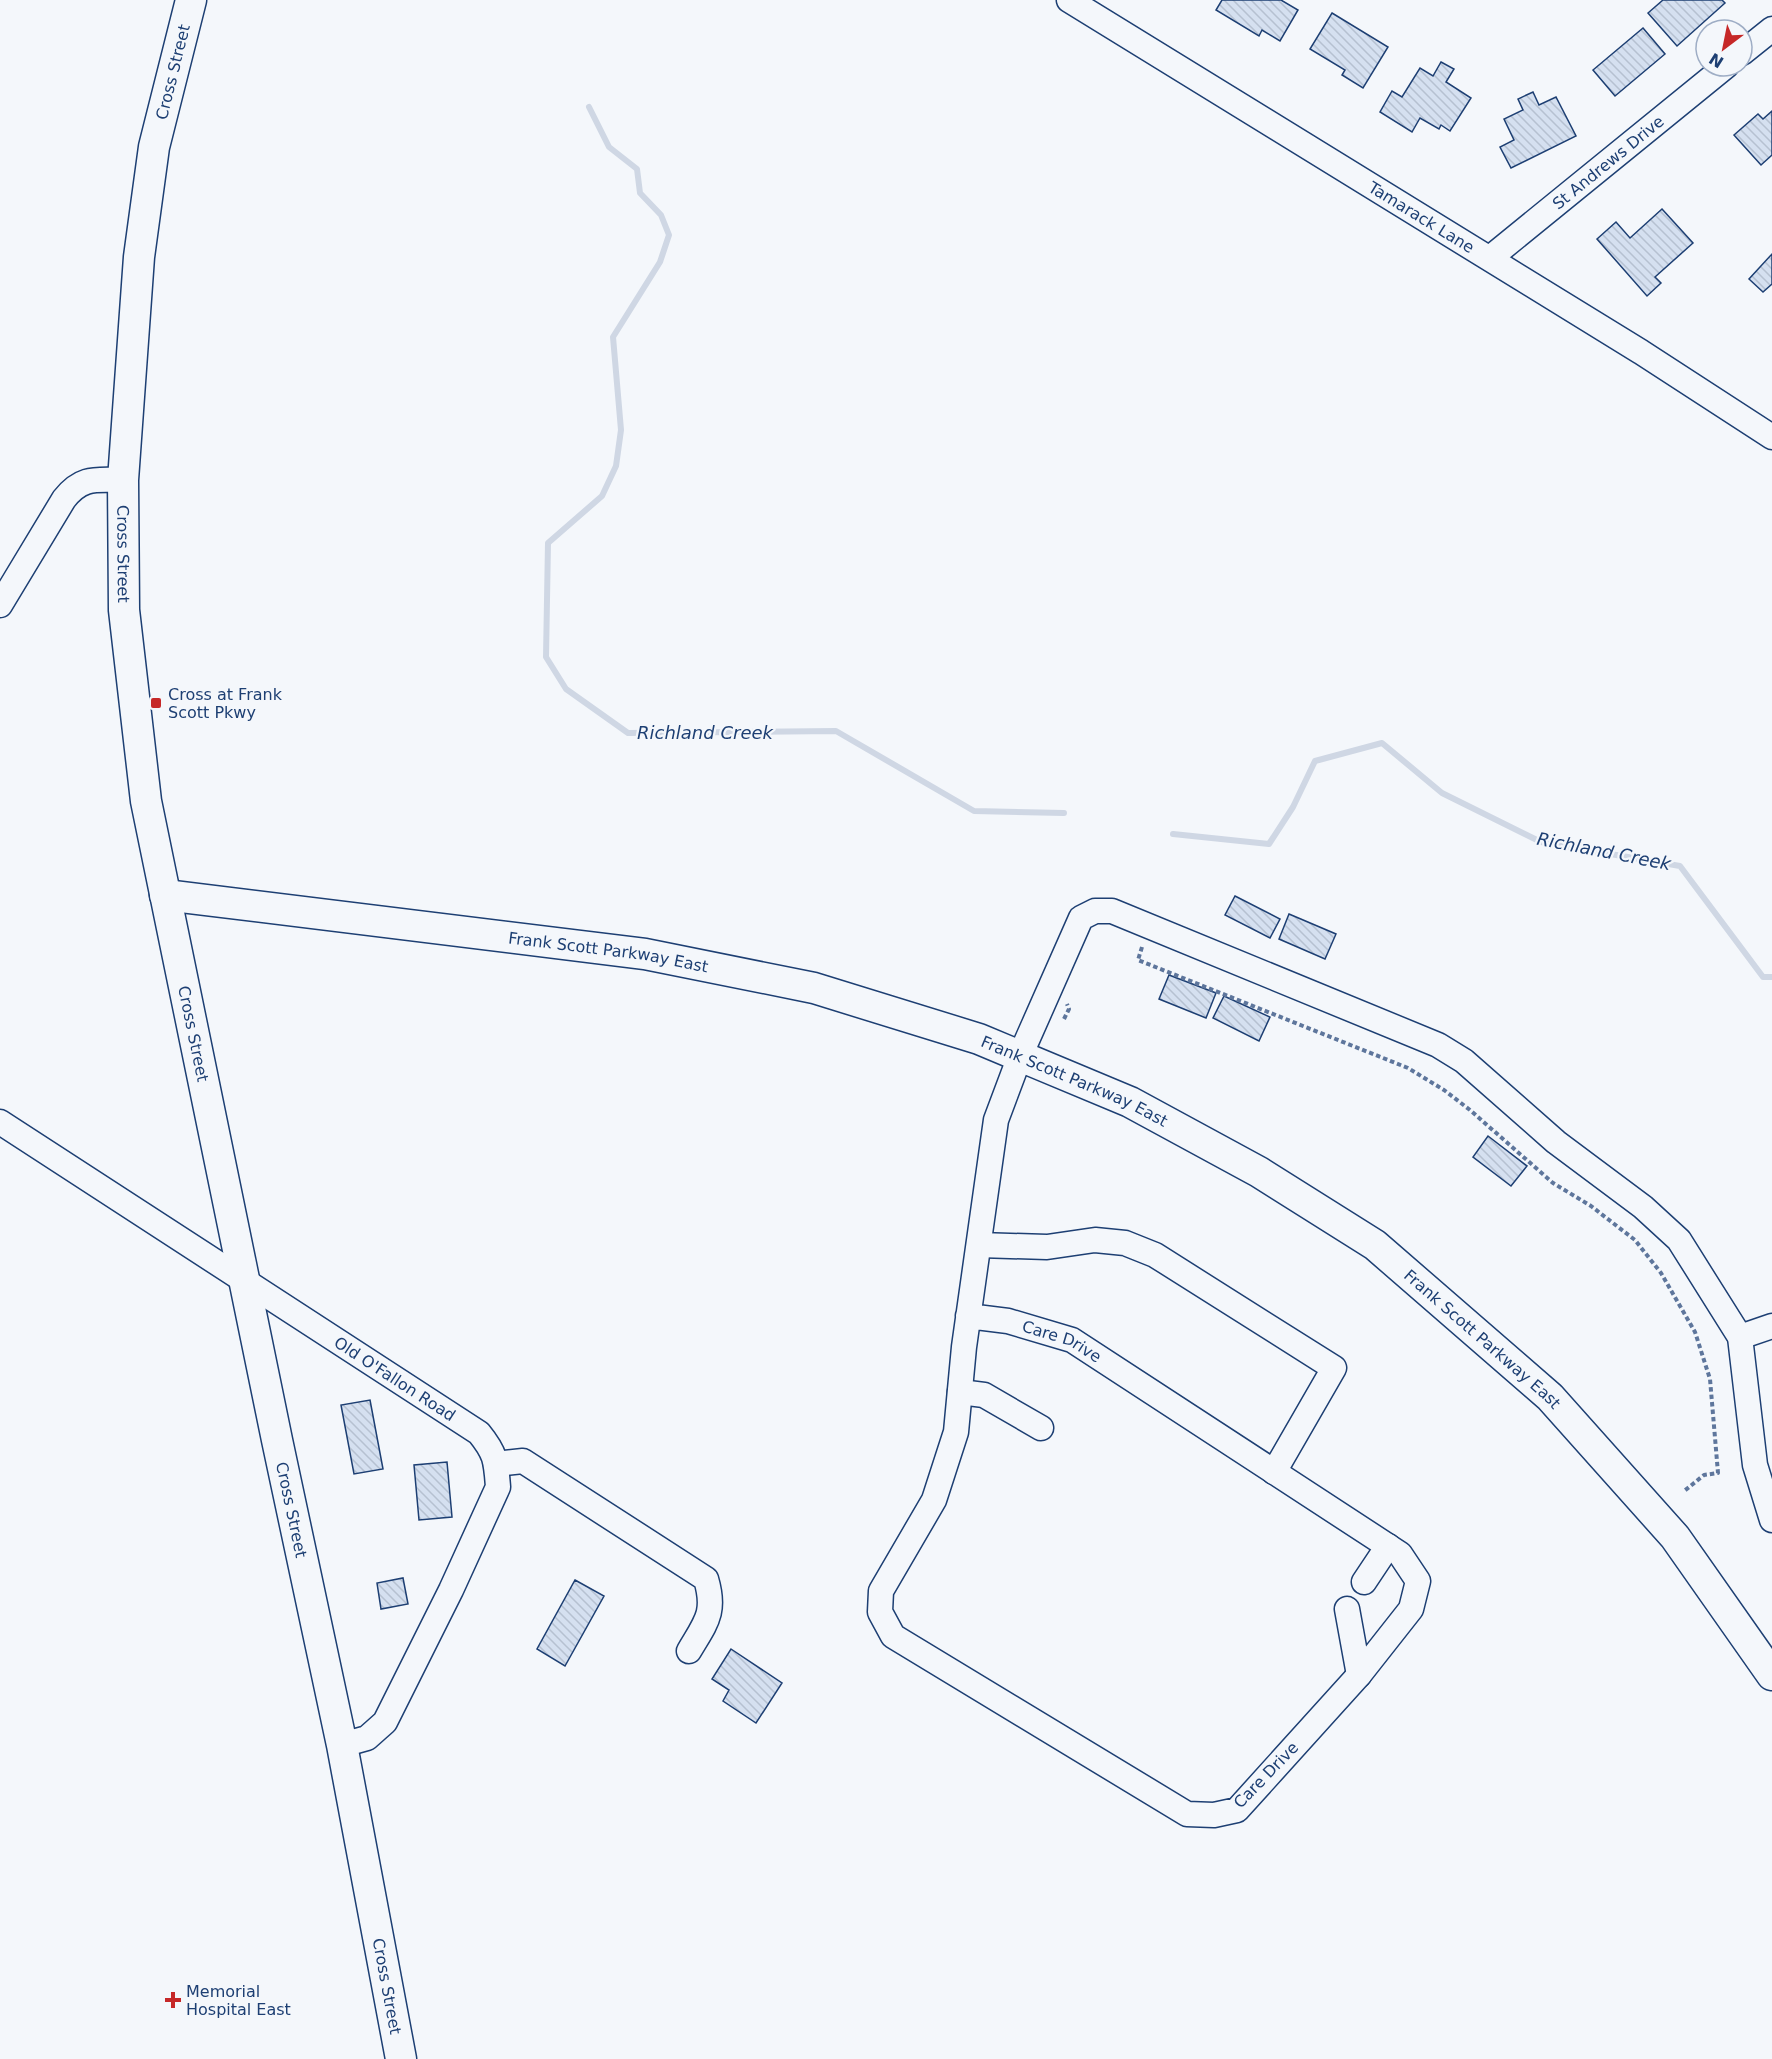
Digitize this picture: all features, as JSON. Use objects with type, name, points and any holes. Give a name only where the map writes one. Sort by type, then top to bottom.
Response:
[{"type":"main road","name":"Cross Street","points":[[191,0],[154,147],[139,257],[123,480],[124,610],[146,801],[244,1282],[342,1745],[401,2059]]},
{"type":"main road","name":"Frank Scott Parkway East","points":[[165,895],[645,954],[814,988],[979,1039],[1130,1102],[1259,1172],[1375,1245],[1550,1397],[1675,1537],[1772,1675]]},
{"type":"street","name":"Tamarack Lane","points":[[1069,0],[1490,258],[1772,437]]},
{"type":"street","points":[[1754,43],[1772,29]]},
{"type":"street","name":"St Andrews Drive","points":[[1490,258],[1711,78]]},
{"type":"street","points":[[0,605],[64,499],[73,488],[90,480],[123,480]]},
{"type":"street","name":"Care Drive","points":[[968,1316],[1008,1321],[1072,1340],[1400,1554],[1418,1581],[1411,1609],[1359,1675],[1237,1810],[1214,1815],[1187,1814],[893,1636],[880,1612],[881,1590],[934,1500],[956,1432],[968,1316],[996,1120],[1020,1056],[1081,918],[1095,911],[1112,911],[1438,1045],[1464,1061],[1556,1142],[1643,1207],[1679,1240],[1740,1336]]},
{"type":"street","name":"Old O'Fallon Road","points":[[0,1122],[479,1433],[492,1449],[498,1487],[451,1590],[385,1722],[367,1738],[342,1745]]},
{"type":"street","points":[[979,1245],[1047,1247],[1095,1240],[1125,1243],[1155,1255],[1334,1368],[1274,1472]]},
{"type":"street","points":[[1772,1326],[1740,1336],[1755,1465],[1772,1520]]},
{"type":"street","points":[[960,1392],[984,1395],[1041,1428]]},
{"type":"street","points":[[496,1464],[523,1461],[706,1579],[711,1610],[689,1651]]},
{"type":"street","points":[[1364,1582],[1388,1546]]},
{"type":"street","points":[[1347,1609],[1359,1675]]},
{"type":"path","points":[[1134,943],[1143,947],[1138,960],[1408,1068],[1444,1090],[1553,1183],[1591,1206],[1635,1240],[1661,1273],[1695,1332],[1710,1379],[1718,1473],[1704,1475],[1683,1491]]},
{"type":"path","points":[[1064,1019],[1069,1009],[1066,1001]]},
{"type":"building","points":[[1222,0],[1281,0],[1298,10],[1280,41],[1262,30],[1259,36],[1216,10]]},
{"type":"building","points":[[1663,0],[1722,0],[1725,3],[1708,18],[1694,18],[1694,31],[1677,46],[1648,13]]},
{"type":"building","points":[[1332,13],[1388,47],[1363,88],[1342,75],[1345,70],[1310,49]]},
{"type":"building","points":[[1643,28],[1665,54],[1615,96],[1593,70]]},
{"type":"building","points":[[1441,62],[1454,69],[1446,82],[1471,98],[1450,131],[1441,125],[1439,129],[1420,118],[1412,132],[1380,112],[1392,91],[1402,97],[1420,68],[1433,76]]},
{"type":"building","points":[[1533,92],[1539,105],[1556,97],[1576,136],[1511,168],[1500,147],[1514,140],[1504,119],[1523,110],[1518,99]]},
{"type":"building","points":[[1772,111],[1772,155],[1761,165],[1734,135],[1758,114],[1763,119]]},
{"type":"building","points":[[1662,209],[1693,243],[1655,277],[1661,283],[1647,296],[1597,239],[1616,222],[1630,238]]},
{"type":"building","points":[[1772,254],[1772,284],[1763,292],[1749,279]]},
{"type":"building","points":[[1235,896],[1280,919],[1270,938],[1225,915]]},
{"type":"building","points":[[1289,914],[1336,934],[1325,959],[1279,939]]},
{"type":"building","points":[[1169,975],[1216,993],[1206,1018],[1159,999]]},
{"type":"building","points":[[1224,996],[1270,1017],[1259,1041],[1213,1018]]},
{"type":"building","points":[[1488,1136],[1527,1166],[1511,1186],[1473,1157]]},
{"type":"building","points":[[370,1400],[383,1469],[354,1474],[341,1405]]},
{"type":"building","points":[[447,1462],[452,1517],[419,1520],[414,1465]]},
{"type":"building","points":[[403,1578],[408,1604],[381,1609],[377,1583]]},
{"type":"building","points":[[575,1580],[604,1596],[565,1666],[537,1649]]},
{"type":"building","points":[[731,1649],[782,1683],[756,1723],[723,1701],[729,1690],[712,1679]]},
{"type":"waterway","name":"Richland Creek","points":[[589,107],[609,147],[637,169],[640,193],[661,215],[669,235],[660,262],[613,337],[621,430],[616,466],[602,496],[548,543],[546,657],[566,689],[628,733],[836,731],[974,811],[1064,813]]},
{"type":"waterway","name":"Richland Creek","points":[[1173,834],[1269,844],[1293,807],[1315,761],[1382,743],[1442,793],[1541,842],[1680,866],[1763,977],[1772,977]]},
{"type":"place","name":"Cross at Frank Scott Pkwy","points":[[156,703]]},
{"type":"place","name":"Memorial Hospital East","points":[[173,2000]]}]
